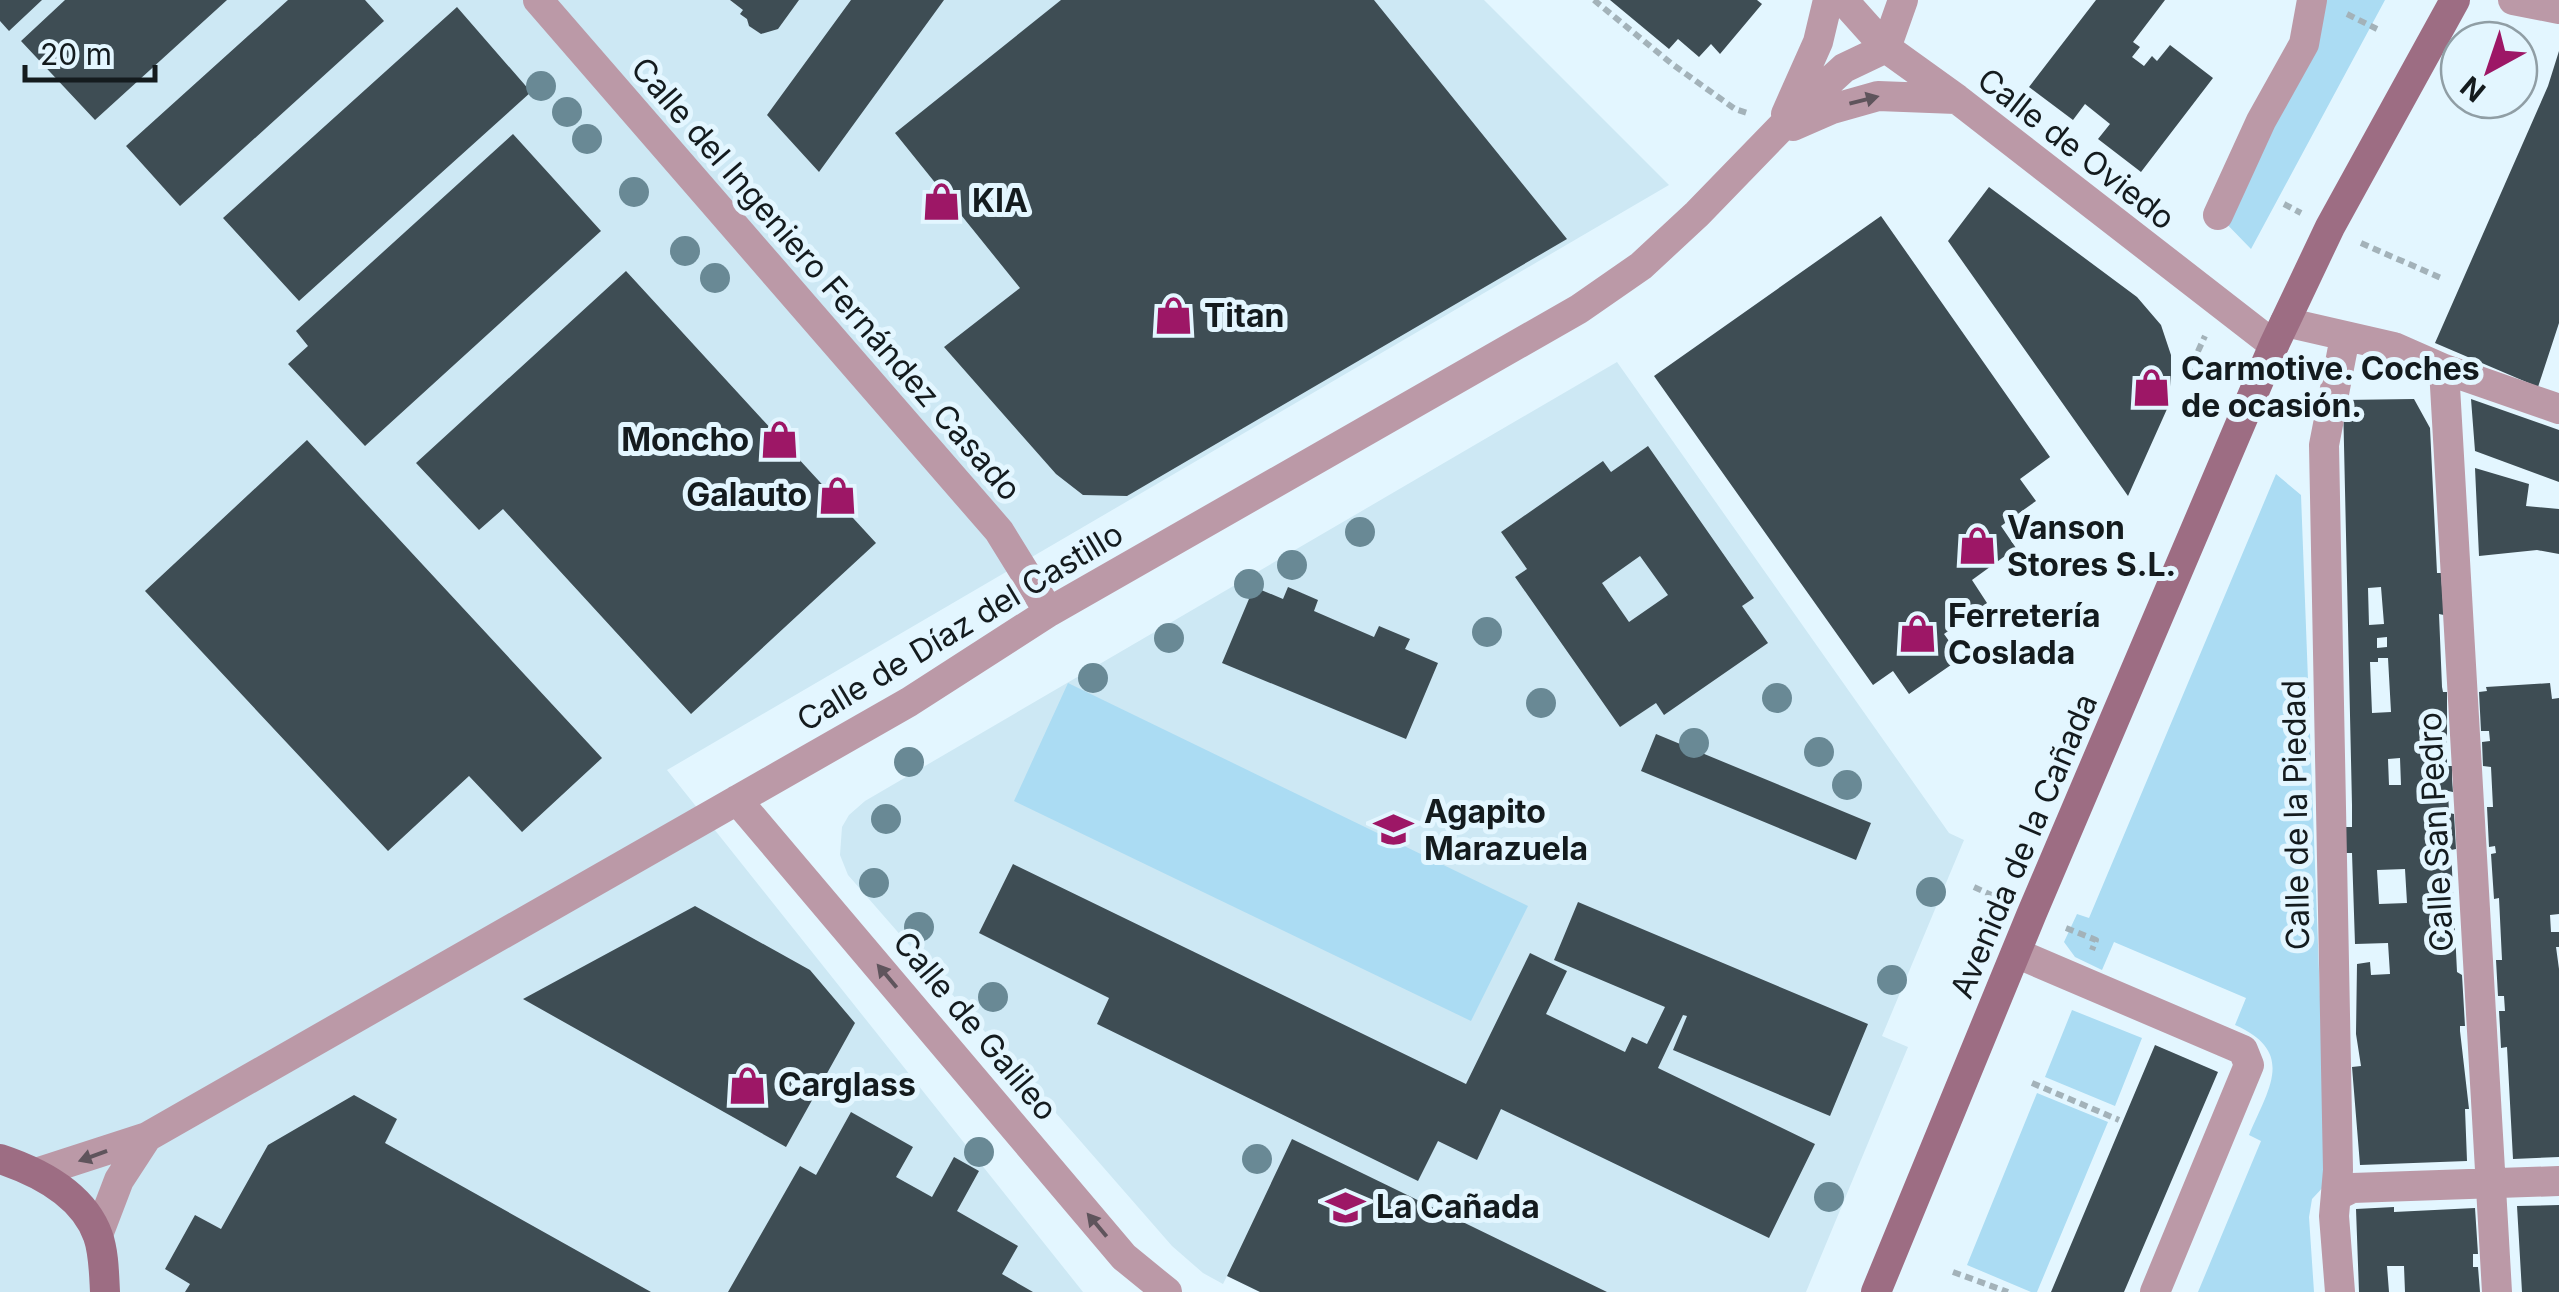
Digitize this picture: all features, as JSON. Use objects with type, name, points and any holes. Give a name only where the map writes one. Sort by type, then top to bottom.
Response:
[{"type":"street","name":"Calle del Ingeniero Fernández Casado","points":[[538,0],[998,531],[1049,612]]},
{"type":"street","name":"Calle de Díaz del Castillo","points":[[1776,133],[1818,42],[1828,0]]},
{"type":"street","name":"Calle de Oviedo","points":[[1843,0],[1886,48],[2280,333]]},
{"type":"street","points":[[1886,48],[1903,0]]},
{"type":"street","points":[[2218,215],[2261,121],[2304,44],[2312,0]]},
{"type":"street","name":"Avenida de la Cañada","points":[[1876,1292],[2280,333],[2330,227],[2455,0]]},
{"type":"street","points":[[2514,0],[2559,9]]},
{"type":"street","name":"Calle de Díaz del Castillo","points":[[39,1172],[147,1137],[909,702],[1049,612],[1578,309],[1641,266],[1844,68],[1886,48]]},
{"type":"street","name":"Calle de Díaz del Castillo","points":[[1776,133],[1832,109],[1878,96],[1957,99]]},
{"type":"street","points":[[2280,333],[2345,337],[2394,348],[2559,409]]},
{"type":"street","name":"Calle de la Piedad","points":[[2340,1292],[2334,1216],[2338,1194],[2324,445],[2345,337]]},
{"type":"street","name":"Calle San Pedro","points":[[2444,369],[2497,1292]]},
{"type":"street","name":"Calle de Galileo","points":[[736,800],[1124,1257],[1166,1292]]},
{"type":"street","points":[[2016,953],[2242,1050],[2248,1065],[2155,1292]]},
{"type":"street","name":"Calle de Díaz del Castillo","points":[[98,1235],[118,1180],[147,1137]]},
{"type":"street","points":[[0,1159],[39,1172],[74,1198],[98,1235],[104,1292]]},
{"type":"street","points":[[2338,1194],[2352,1188],[2559,1181]]},
{"type":"path","points":[[1594,0],[1735,109]]},
{"type":"path","points":[[2032,1083],[2119,1120]]},
{"type":"path","points":[[1953,1272],[2008,1292]]},
{"type":"shaded area","points":[[0,0],[1484,0],[1669,185],[667,770],[1083,1292],[0,1292]]},
{"type":"shaded area","points":[[2320,0],[2385,0],[2251,249],[2218,215]]},
{"type":"shaded area","name":"Agapito Marazuela","points":[[1617,362],[1949,833],[1964,840],[1882,1036],[1908,1047],[1806,1292],[1260,1292],[1227,1276],[1223,1284],[1203,1273],[1172,1246],[848,875],[840,855],[842,827],[865,801]]},
{"type":"shaded area","points":[[2276,474],[2301,495],[2327,1183],[2312,1199],[2309,1217],[2314,1292],[2198,1292],[2261,1141],[2249,1135],[2269,1087],[2272,1059],[2266,1047],[2235,1025],[2246,998],[2114,942],[2102,970],[2075,957],[2064,942],[2077,914],[2089,918]]},
{"type":"shaded area","points":[[1068,683],[1528,906],[1471,1021],[1014,801]]},
{"type":"shaded area","points":[[2072,1010],[2142,1038],[2115,1106],[2045,1077]]},
{"type":"shaded area","points":[[2037,1093],[2108,1122],[2037,1292],[2031,1292],[1967,1265]]},
{"type":"building","points":[[0,0],[42,0],[9,31],[0,21]]},
{"type":"building","points":[[65,0],[227,0],[95,120],[21,41]]},
{"type":"building","points":[[288,0],[365,0],[384,21],[180,206],[126,146]]},
{"type":"building","points":[[730,0],[799,0],[778,29],[761,34],[749,26],[740,14],[743,10]]},
{"type":"building","points":[[851,0],[944,0],[819,172],[767,115]]},
{"type":"building","points":[[1061,0],[1374,0],[1567,239],[1127,496],[1083,495],[1056,474],[944,347],[1020,288],[895,133]]},
{"type":"building","points":[[1610,0],[1757,0],[1762,4],[1720,54],[1711,44],[1699,57],[1678,39],[1669,49]]},
{"type":"building","points":[[2096,0],[2165,0],[2133,42],[2140,47],[2132,57],[2144,66],[2152,56],[2157,61],[2170,45],[2213,78],[2141,172],[2098,139],[2110,124],[2085,104],[2073,120],[2029,87]]},
{"type":"building","points":[[457,7],[531,92],[299,301],[223,218]]},
{"type":"building","points":[[2559,51],[2559,323],[2538,387],[2435,343],[2533,120],[2539,120],[2539,106]]},
{"type":"building","points":[[513,134],[601,231],[365,446],[288,364],[308,346],[296,331]]},
{"type":"building","points":[[1989,187],[2137,297],[2161,325],[2171,355],[2171,392],[2128,496],[1948,241]]},
{"type":"building","points":[[1881,216],[2050,457],[2020,479],[2036,501],[2001,526],[2016,548],[1972,580],[1987,603],[1944,634],[1961,658],[1909,694],[1893,671],[1873,685],[1654,376]]},
{"type":"building","points":[[626,271],[876,543],[691,714],[503,509],[479,530],[416,463]]},
{"type":"building","points":[[2414,399],[2430,428],[2437,573],[2441,573],[2444,615],[2439,614],[2442,687],[2447,692],[2447,766],[2452,766],[2453,792],[2448,791],[2456,849],[2451,850],[2457,972],[2462,975],[2465,1026],[2460,1026],[2460,1031],[2469,1109],[2465,1109],[2467,1161],[2360,1165],[2352,1067],[2361,1066],[2356,1034],[2357,964],[2370,962],[2371,975],[2390,974],[2388,943],[2355,944],[2352,853],[2346,853],[2345,827],[2352,827],[2352,805],[2343,400]],"holes":[[[2381,587],[2384,624],[2369,625],[2368,588]],[[2387,637],[2387,647],[2377,648],[2377,638]],[[2378,658],[2388,658],[2391,712],[2372,713],[2370,662],[2378,662]],[[2400,758],[2401,785],[2389,785],[2388,759]],[[2405,869],[2407,903],[2379,904],[2377,870]]]},
{"type":"building","points":[[2471,399],[2559,430],[2559,482],[2475,451]]},
{"type":"building","points":[[307,440],[602,758],[522,832],[469,776],[388,851],[145,591]]},
{"type":"building","points":[[1648,446],[1754,598],[1742,606],[1768,643],[1664,715],[1656,703],[1620,727],[1515,577],[1527,569],[1501,532],[1603,461],[1611,472]],"holes":[[[1640,556],[1668,595],[1629,622],[1602,583]]]},
{"type":"building","points":[[2475,468],[2529,484],[2526,506],[2559,509],[2559,554],[2537,550],[2479,556]]},
{"type":"building","points":[[1254,587],[1283,599],[1288,587],[1318,600],[1314,611],[1374,637],[1379,626],[1410,639],[1405,649],[1438,663],[1406,739],[1222,663]]},
{"type":"building","points":[[2550,683],[2552,699],[2559,698],[2559,914],[2550,915],[2551,932],[2559,932],[2559,1157],[2513,1159],[2507,1047],[2501,1048],[2499,1011],[2505,1011],[2504,996],[2498,996],[2496,960],[2502,960],[2499,898],[2494,899],[2491,854],[2496,853],[2495,846],[2489,847],[2491,767],[2483,766],[2482,742],[2490,741],[2489,731],[2481,731],[2479,692],[2487,691],[2486,687]]},
{"type":"building","points":[[1656,734],[1871,823],[1856,860],[1641,771]]},
{"type":"building","points":[[1013,864],[1466,1084],[1530,953],[1567,971],[1546,1014],[1625,1052],[1632,1037],[1647,1044],[1665,1007],[1554,960],[1578,902],[1868,1024],[1830,1116],[1673,1050],[1687,1016],[1683,1015],[1658,1068],[1815,1144],[1769,1238],[1501,1109],[1477,1160],[1438,1141],[1418,1181],[1097,1024],[1109,998],[979,933]]},
{"type":"building","name":"Carglass","points":[[695,906],[810,970],[855,1023],[786,1147],[523,999]]},
{"type":"building","points":[[2155,1045],[2218,1072],[2124,1292],[2051,1292]]},
{"type":"building","points":[[354,1095],[397,1119],[385,1143],[651,1292],[185,1292],[190,1284],[165,1269],[195,1215],[221,1229],[268,1145]]},
{"type":"building","points":[[851,1112],[913,1147],[896,1177],[932,1197],[954,1157],[979,1171],[957,1211],[1018,1246],[1002,1274],[1033,1292],[728,1292],[800,1166],[816,1175]]},
{"type":"building","name":"La Cañada","points":[[1292,1139],[1607,1292],[1260,1292],[1227,1276]]},
{"type":"building","points":[[2559,1205],[2559,1292],[2522,1292],[2517,1206]]},
{"type":"building","points":[[2394,1207],[2394,1212],[2475,1208],[2478,1254],[2473,1254],[2473,1267],[2478,1267],[2480,1292],[2405,1292],[2404,1266],[2387,1266],[2389,1292],[2359,1292],[2356,1209]]},
{"type":"place","name":"KIA","points":[[942,201]]},
{"type":"place","name":"Titan","points":[[1174,316]]},
{"type":"place","name":"Carmotive. Coches de ocasión.","points":[[2151,387]]},
{"type":"place","name":"Moncho","points":[[779,440]]},
{"type":"place","name":"Galauto","points":[[837,495]]},
{"type":"place","name":"Vanson Stores S.L.","points":[[1977,546]]},
{"type":"place","name":"Ferretería Coslada","points":[[1918,634]]},
{"type":"place","name":"Agapito Marazuela","points":[[1394,830]]},
{"type":"place","name":"Carglass","points":[[748,1085]]},
{"type":"place","name":"La Cañada","points":[[1346,1207]]}]
